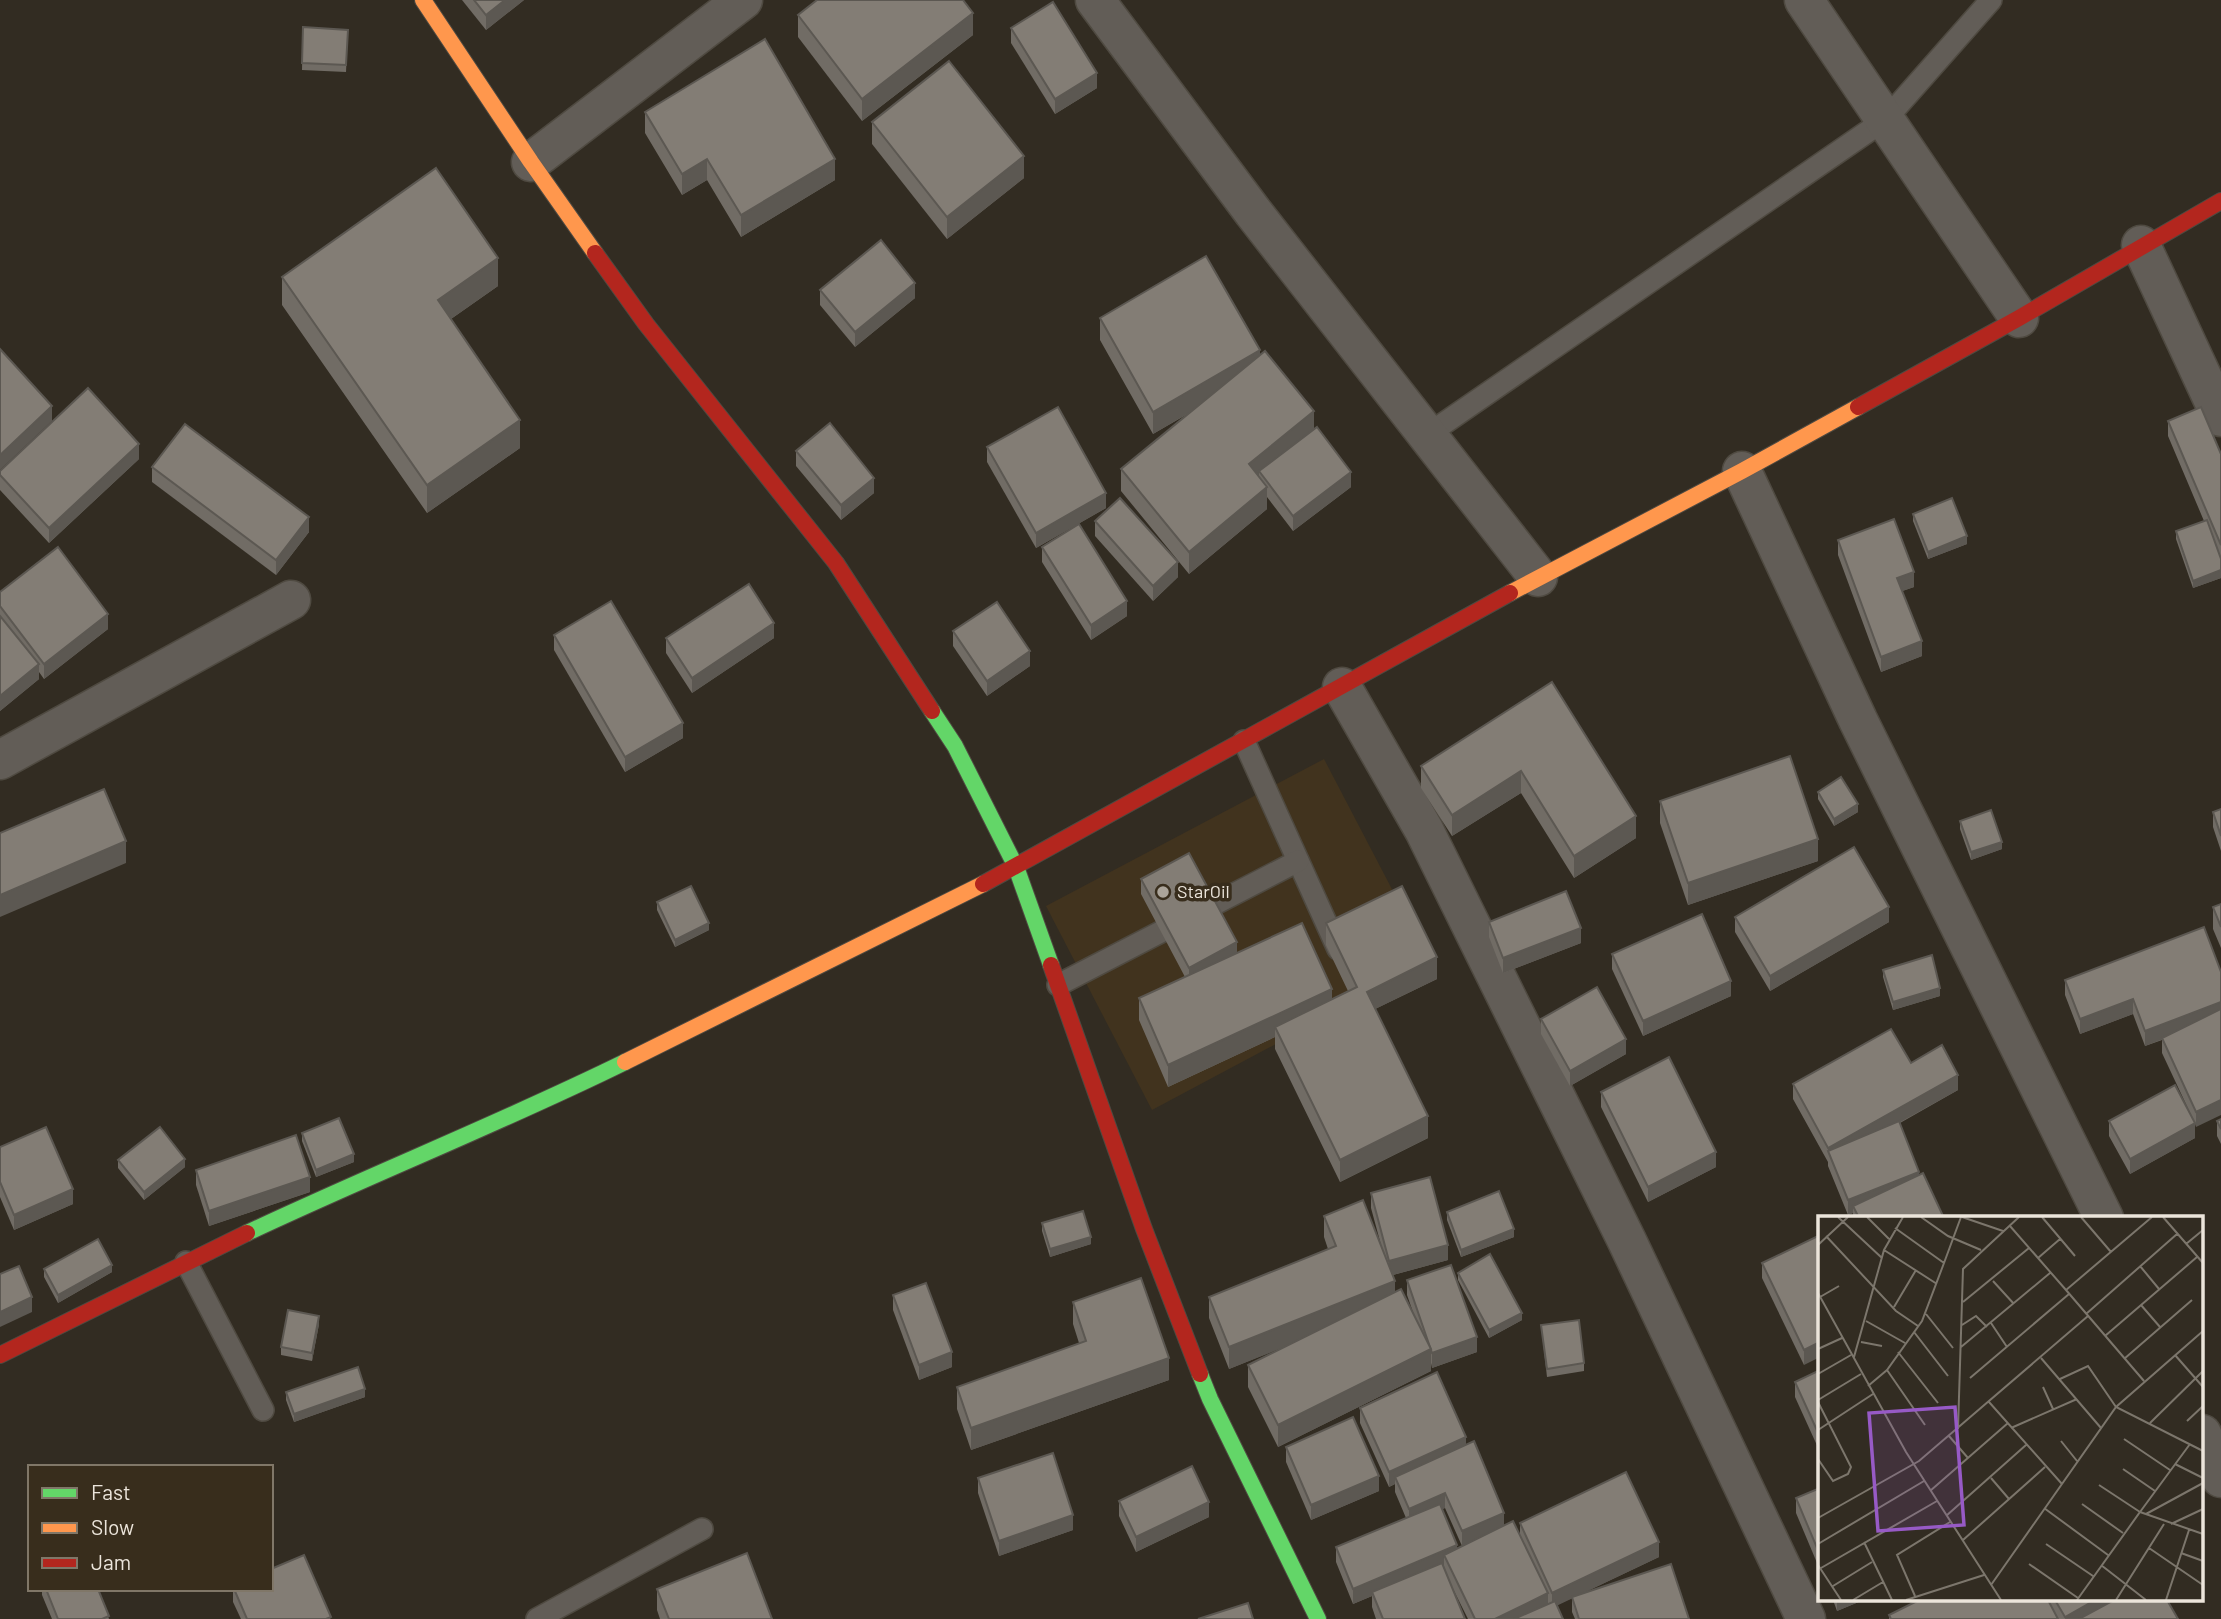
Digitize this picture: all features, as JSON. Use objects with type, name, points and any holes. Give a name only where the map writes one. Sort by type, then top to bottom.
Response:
[{"type":"main road","points":[[423,0],[531,162],[646,324],[836,563],[955,746],[1016,867],[1144,1229],[1210,1399],[1318,1619]]},
{"type":"main road","points":[[0,1355],[336,1191],[547,1100],[1016,867],[1538,577],[1742,471],[2019,318],[2221,201]]},
{"type":"street","points":[[531,162],[743,0]]},
{"type":"street","points":[[1095,0],[1253,212],[1538,577]]},
{"type":"street","points":[[1814,1],[1886,119],[2019,318]]},
{"type":"street","points":[[2141,245],[2221,417]]},
{"type":"street","points":[[1742,471],[1858,720],[2103,1216]]},
{"type":"street","points":[[0,760],[291,600]]},
{"type":"street","points":[[1342,687],[1424,830],[1627,1241],[1806,1619]]},
{"type":"street","points":[[2204,1439],[2221,1478]]},
{"type":"lane","points":[[1427,435],[1886,119],[1991,0]]},
{"type":"lane","points":[[1244,741],[1347,970]]},
{"type":"lane","points":[[1058,985],[1298,861]]},
{"type":"lane","points":[[186,1262],[263,1409]]},
{"type":"lane","points":[[537,1619],[702,1529]]},
{"type":"shaded area","points":[[1324,759],[1430,962],[1152,1110],[1046,906]]},
{"type":"building","points":[[474,0],[505,0],[486,15]]},
{"type":"building","points":[[817,0],[963,0],[973,13],[862,99],[798,15]]},
{"type":"building","points":[[1053,2],[1097,73],[1055,99],[1011,28]]},
{"type":"building","points":[[303,27],[348,30],[346,65],[302,63]]},
{"type":"building","points":[[765,39],[835,159],[741,215],[707,159],[682,174],[645,112]]},
{"type":"building","points":[[949,61],[1024,156],[947,217],[872,122]]},
{"type":"building","points":[[436,168],[498,258],[438,300],[520,420],[427,485],[282,277]]},
{"type":"building","points":[[881,240],[915,283],[855,332],[820,290]]},
{"type":"building","points":[[1206,256],[1260,350],[1153,412],[1100,318]]},
{"type":"building","points":[[0,349],[52,406],[0,455]]},
{"type":"building","points":[[1265,351],[1314,411],[1249,464],[1267,487],[1189,552],[1121,469]]},
{"type":"building","points":[[88,388],[139,444],[49,528],[0,475],[0,471]]},
{"type":"building","points":[[1058,407],[1106,493],[1036,533],[987,447]]},
{"type":"building","points":[[2201,407],[2221,454],[2221,545],[2168,421]]},
{"type":"building","points":[[830,423],[874,478],[841,505],[796,451]]},
{"type":"building","points":[[185,424],[309,517],[276,560],[152,467]]},
{"type":"building","points":[[1317,427],[1351,472],[1293,516],[1259,471]]},
{"type":"building","points":[[1120,498],[1178,562],[1153,586],[1095,521]]},
{"type":"building","points":[[1952,498],[1967,536],[1928,552],[1913,514]]},
{"type":"building","points":[[1894,519],[1914,572],[1897,578],[1922,641],[1881,657],[1838,540]]},
{"type":"building","points":[[2207,520],[2221,559],[2221,570],[2193,581],[2176,531]]},
{"type":"building","points":[[1079,524],[1127,601],[1091,625],[1042,547]]},
{"type":"building","points":[[58,547],[108,614],[44,664],[0,606],[0,592]]},
{"type":"building","points":[[749,584],[774,623],[692,678],[666,638]]},
{"type":"building","points":[[611,601],[683,723],[625,757],[554,635]]},
{"type":"building","points":[[997,602],[1030,651],[987,681],[953,631]]},
{"type":"building","points":[[0,616],[39,664],[0,696]]},
{"type":"building","points":[[1552,682],[1636,816],[1574,856],[1521,771],[1452,815],[1421,766]]},
{"type":"building","points":[[1790,756],[1818,839],[1688,883],[1660,801]]},
{"type":"building","points":[[1841,777],[1858,804],[1834,819],[1818,792]]},
{"type":"building","points":[[104,789],[126,841],[0,895],[0,833]]},
{"type":"building","points":[[2221,809],[2221,836],[2213,812]]},
{"type":"building","points":[[1991,810],[2002,842],[1971,852],[1960,821]]},
{"type":"building","points":[[1854,847],[1889,907],[1770,976],[1735,917]]},
{"type":"building","points":[[1189,853],[1237,942],[1189,968],[1141,879]]},
{"type":"building","points":[[691,886],[709,923],[675,940],[657,902]]},
{"type":"building","points":[[1402,886],[1437,957],[1367,992],[1428,1116],[1340,1160],[1275,1027],[1357,987],[1326,923]]},
{"type":"building","points":[[1566,891],[1581,928],[1503,958],[1489,922]]},
{"type":"building","points":[[2221,904],[2221,927],[2213,907]]},
{"type":"building","points":[[1702,914],[1731,981],[1643,1021],[1612,954]]},
{"type":"building","points":[[1302,923],[1332,989],[1168,1065],[1139,998]]},
{"type":"building","points":[[2204,927],[2221,972],[2221,1002],[2145,1031],[2133,999],[2080,1019],[2065,980]]},
{"type":"building","points":[[1932,955],[1940,988],[1893,1002],[1883,970]]},
{"type":"building","points":[[1597,987],[1626,1039],[1570,1071],[1541,1019]]},
{"type":"building","points":[[2221,1009],[2221,1100],[2196,1112],[2162,1038]]},
{"type":"building","points":[[1891,1029],[1911,1063],[1942,1045],[1958,1075],[1828,1148],[1793,1084]]},
{"type":"building","points":[[1669,1057],[1716,1152],[1648,1187],[1601,1092]]},
{"type":"building","points":[[2175,1085],[2195,1123],[2130,1159],[2109,1121]]},
{"type":"building","points":[[339,1118],[354,1154],[316,1170],[302,1133]]},
{"type":"building","points":[[1899,1121],[1919,1172],[1848,1200],[1828,1151]]},
{"type":"building","points":[[46,1127],[73,1189],[14,1215],[0,1182],[0,1147]]},
{"type":"building","points":[[160,1127],[185,1159],[144,1192],[118,1160]]},
{"type":"building","points":[[296,1135],[310,1177],[209,1211],[196,1170]]},
{"type":"building","points":[[1923,1173],[1943,1216],[1858,1216],[1853,1206]]},
{"type":"building","points":[[1430,1177],[1448,1245],[1389,1261],[1371,1193]]},
{"type":"building","points":[[1499,1191],[1514,1229],[1461,1250],[1447,1212]]},
{"type":"building","points":[[1363,1200],[1395,1281],[1229,1347],[1209,1297],[1336,1246],[1324,1216]]},
{"type":"building","points":[[1083,1211],[1091,1237],[1050,1249],[1042,1223]]},
{"type":"building","points":[[1818,1236],[1818,1343],[1804,1350],[1762,1263]]},
{"type":"building","points":[[98,1239],[112,1265],[58,1295],[44,1269]]},
{"type":"building","points":[[1490,1254],[1522,1313],[1489,1330],[1458,1273]]},
{"type":"building","points":[[1451,1265],[1477,1337],[1432,1353],[1407,1280]]},
{"type":"building","points":[[19,1266],[32,1297],[0,1312],[0,1274]]},
{"type":"building","points":[[1141,1278],[1169,1358],[971,1428],[957,1387],[1086,1341],[1073,1302]]},
{"type":"building","points":[[926,1283],[952,1352],[919,1365],[893,1295]]},
{"type":"building","points":[[1401,1289],[1431,1349],[1278,1425],[1248,1365]]},
{"type":"building","points":[[288,1310],[319,1316],[312,1353],[281,1347]]},
{"type":"building","points":[[1579,1320],[1584,1363],[1547,1369],[1541,1325]]},
{"type":"building","points":[[358,1367],[365,1389],[294,1414],[286,1392]]},
{"type":"building","points":[[1818,1371],[1818,1433],[1795,1382]]},
{"type":"building","points":[[1437,1372],[1466,1437],[1389,1472],[1360,1408]]},
{"type":"building","points":[[1353,1417],[1379,1476],[1311,1505],[1286,1447]]},
{"type":"building","points":[[1474,1441],[1504,1513],[1462,1531],[1445,1493],[1409,1509],[1395,1477]]},
{"type":"building","points":[[1053,1453],[1073,1515],[999,1541],[978,1478]]},
{"type":"building","points":[[1192,1466],[1209,1502],[1136,1537],[1119,1501]]},
{"type":"building","points":[[1626,1472],[1659,1542],[1552,1593],[1520,1523]]},
{"type":"building","points":[[1818,1489],[1818,1550],[1796,1498]]},
{"type":"building","points":[[1440,1504],[1457,1545],[1353,1589],[1336,1547]]},
{"type":"building","points":[[1513,1521],[1548,1593],[1495,1619],[1475,1619],[1444,1555]]},
{"type":"building","points":[[747,1553],[772,1619],[669,1619],[657,1589]]},
{"type":"building","points":[[304,1555],[331,1617],[247,1619],[235,1591],[273,1591],[273,1568]]},
{"type":"building","points":[[1442,1563],[1465,1619],[1383,1619],[1372,1592]]},
{"type":"building","points":[[1671,1564],[1689,1619],[1579,1619],[1572,1597]]},
{"type":"building","points":[[47,1591],[99,1591],[109,1616],[102,1619],[58,1619]]},
{"type":"building","points":[[1555,1601],[1563,1619],[1514,1619]]},
{"type":"building","points":[[1915,1602],[2049,1602],[2058,1619],[1891,1619],[1889,1615]]},
{"type":"building","points":[[2056,1602],[2091,1602],[2065,1617]]},
{"type":"building","points":[[2110,1602],[2168,1602],[2178,1619],[2079,1619]]},
{"type":"building","points":[[1248,1603],[1253,1619],[1198,1619]]},
{"type":"traffic: fast","points":[[932,711],[955,746],[1016,867],[1051,965]]},
{"type":"traffic: fast","points":[[247,1233],[625,1062]]},
{"type":"traffic: fast","points":[[1200,1374],[1318,1619]]},
{"type":"traffic: slow","points":[[423,0],[595,253]]},
{"type":"traffic: slow","points":[[1510,593],[1858,407]]},
{"type":"traffic: slow","points":[[625,1062],[983,884]]},
{"type":"traffic: jam","points":[[1858,407],[2221,201]]},
{"type":"traffic: jam","points":[[595,253],[646,324],[836,563],[932,711]]},
{"type":"traffic: jam","points":[[983,884],[1510,593]]},
{"type":"traffic: jam","points":[[1051,965],[1144,1229],[1200,1374]]},
{"type":"traffic: jam","points":[[0,1355],[247,1233]]},
{"type":"place","name":"StarOil","points":[[1163,892]]}]
